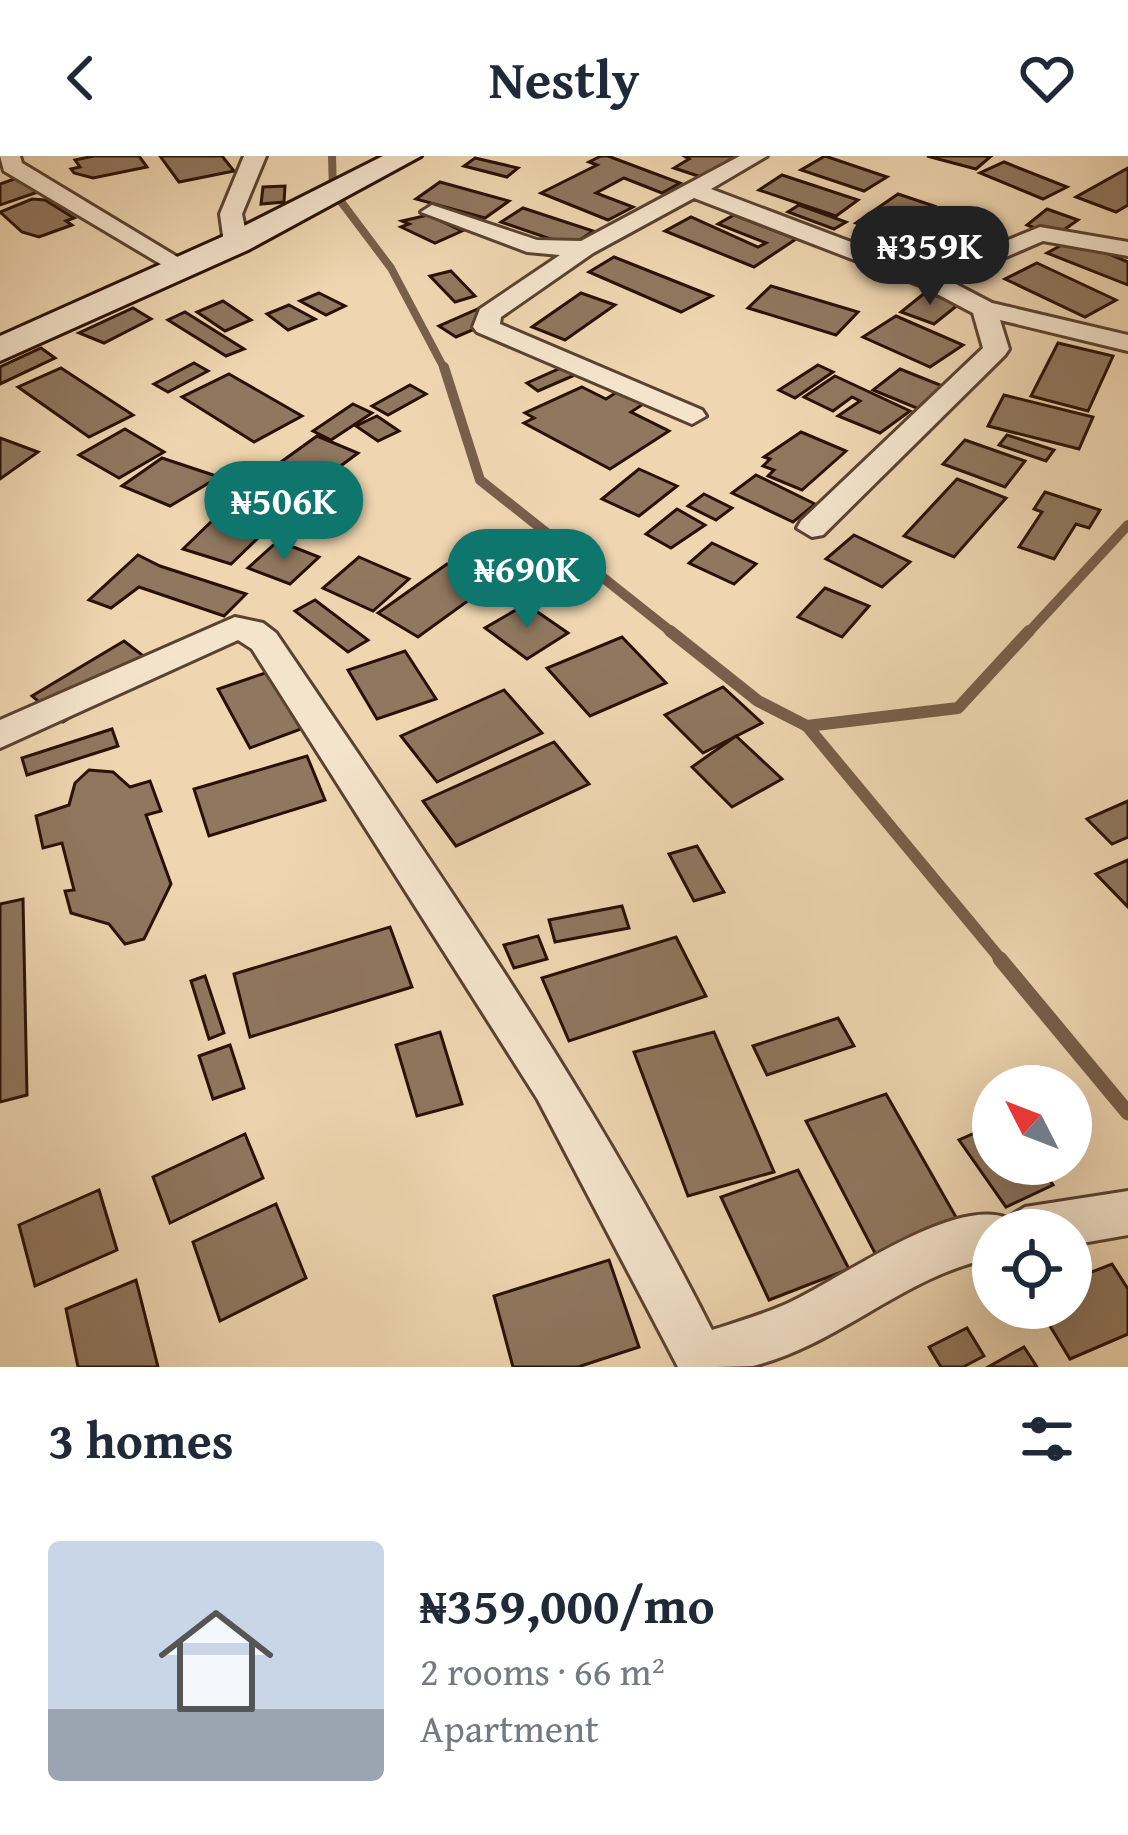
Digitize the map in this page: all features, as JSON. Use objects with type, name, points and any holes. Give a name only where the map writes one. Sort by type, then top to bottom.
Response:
[{"type":"main road","points":[[0,350],[236,243],[406,156]]},
{"type":"street","points":[[9,156],[12,166],[182,266]]},
{"type":"street","points":[[236,243],[231,214],[255,156]]},
{"type":"street","points":[[692,416],[486,327],[489,314],[586,248],[698,192],[756,156]]},
{"type":"street","points":[[698,192],[931,281],[984,309],[1128,343]]},
{"type":"street","points":[[432,212],[535,247],[586,248]]},
{"type":"street","points":[[931,281],[1040,234],[1128,249]]},
{"type":"street","points":[[812,528],[996,349],[984,309]]},
{"type":"street","points":[[0,736],[235,628],[251,631],[264,641],[381,811],[580,1124],[702,1363],[793,1328],[954,1242],[972,1239]]},
{"type":"street","points":[[1092,1219],[1128,1213]]},
{"type":"building","points":[[139,156],[147,167],[93,178],[71,169],[80,167],[75,160]]},
{"type":"building","points":[[160,156],[222,156],[234,171],[179,182]]},
{"type":"building","points":[[601,156],[680,183],[662,193],[624,178],[596,193],[633,207],[608,220],[541,193],[597,165],[589,162]]},
{"type":"building","points":[[684,156],[744,156],[707,179],[674,168],[689,159]]},
{"type":"building","points":[[825,156],[887,177],[864,191],[801,170]]},
{"type":"building","points":[[927,156],[985,156],[990,157],[976,169]]},
{"type":"building","points":[[475,158],[518,168],[507,177],[464,166]]},
{"type":"building","points":[[1004,162],[1067,187],[1043,199],[980,173]]},
{"type":"building","points":[[1128,168],[1128,205],[1116,212],[1076,197]]},
{"type":"building","points":[[782,175],[858,200],[836,216],[759,190]]},
{"type":"building","points":[[17,178],[38,192],[0,205],[0,184]]},
{"type":"building","points":[[440,182],[509,201],[485,218],[416,199]]},
{"type":"building","points":[[285,186],[284,202],[261,204],[263,187]]},
{"type":"building","points":[[898,194],[934,206],[893,235],[856,223]]},
{"type":"building","points":[[32,199],[45,200],[74,218],[66,221],[72,225],[39,237],[22,232],[0,212]]},
{"type":"building","points":[[799,205],[846,222],[834,229],[788,212]]},
{"type":"building","points":[[523,208],[593,231],[571,246],[501,222]]},
{"type":"building","points":[[1047,209],[1078,220],[1055,236],[1027,225]]},
{"type":"building","points":[[428,215],[462,231],[435,243],[401,227],[409,224],[402,221]]},
{"type":"building","points":[[734,215],[796,239],[754,267],[665,231],[691,217],[758,247],[766,243],[718,224]]},
{"type":"building","points":[[1073,239],[1128,262],[1128,285],[1047,253]]},
{"type":"building","points":[[614,257],[712,296],[681,312],[589,272]]},
{"type":"building","points":[[1037,263],[1116,300],[1085,317],[1005,279]]},
{"type":"building","points":[[451,271],[475,296],[455,302],[430,276]]},
{"type":"building","points":[[771,286],[858,312],[836,335],[748,308]]},
{"type":"building","points":[[926,292],[959,304],[934,324],[901,312]]},
{"type":"building","points":[[319,293],[345,306],[326,315],[300,301]]},
{"type":"building","points":[[581,293],[615,305],[565,340],[532,327]]},
{"type":"building","points":[[223,301],[251,320],[225,331],[197,312]]},
{"type":"building","points":[[289,305],[315,319],[288,330],[267,314]]},
{"type":"building","points":[[133,308],[151,319],[104,343],[79,333]]},
{"type":"building","points":[[480,308],[498,319],[456,337],[439,326]]},
{"type":"building","points":[[185,312],[244,349],[226,356],[168,320]]},
{"type":"building","points":[[896,316],[963,345],[930,367],[863,337]]},
{"type":"building","points":[[1058,343],[1113,356],[1088,411],[1031,396]]},
{"type":"building","points":[[41,348],[55,358],[0,384],[0,367]]},
{"type":"building","points":[[194,363],[208,371],[168,392],[154,384]]},
{"type":"building","points":[[818,365],[833,372],[795,398],[779,390]]},
{"type":"building","points":[[563,367],[575,375],[538,391],[527,383]]},
{"type":"building","points":[[61,368],[133,415],[89,437],[18,387]]},
{"type":"building","points":[[900,369],[945,387],[919,409],[873,390]]},
{"type":"building","points":[[229,374],[302,416],[254,442],[182,397]]},
{"type":"building","points":[[835,376],[910,411],[880,433],[838,416],[860,401],[852,397],[833,411],[804,397]]},
{"type":"building","points":[[410,385],[426,394],[388,415],[372,406]]},
{"type":"building","points":[[582,387],[606,399],[620,390],[645,403],[631,412],[669,431],[610,469],[524,423],[534,418],[525,413]]},
{"type":"building","points":[[1004,395],[1093,417],[1079,449],[988,426]]},
{"type":"building","points":[[353,404],[372,413],[331,440],[313,431]]},
{"type":"building","points":[[377,416],[399,431],[378,441],[356,426]]},
{"type":"building","points":[[125,429],[164,452],[119,478],[79,455]]},
{"type":"building","points":[[801,432],[846,451],[802,490],[768,476],[774,470],[763,466],[770,459],[764,457]]},
{"type":"building","points":[[1007,435],[1054,450],[1046,461],[999,445]]},
{"type":"building","points":[[317,436],[358,453],[315,485],[274,467]]},
{"type":"building","points":[[0,438],[38,452],[0,479]]},
{"type":"building","points":[[965,440],[1025,461],[1005,487],[943,464]]},
{"type":"building","points":[[162,458],[219,477],[170,506],[122,486]]},
{"type":"building","points":[[639,469],[677,486],[639,516],[602,499]]},
{"type":"building","points":[[756,475],[815,504],[793,522],[732,493]]},
{"type":"building","points":[[957,479],[1006,498],[954,557],[904,536]]},
{"type":"building","points":[[1045,492],[1100,510],[1089,528],[1076,524],[1054,559],[1019,547],[1042,512],[1034,509]]},
{"type":"building","points":[[704,494],[732,508],[716,520],[688,506]]},
{"type":"building","points":[[677,509],[705,525],[671,548],[646,534]]},
{"type":"building","points":[[212,521],[260,536],[231,564],[183,549]]},
{"type":"building","points":[[854,535],[910,562],[882,587],[826,559]]},
{"type":"building","points":[[278,541],[319,557],[290,584],[248,568]]},
{"type":"building","points":[[712,543],[756,564],[734,584],[689,563]]},
{"type":"building","points":[[138,555],[246,594],[224,616],[139,587],[111,608],[89,600]]},
{"type":"building","points":[[359,557],[409,579],[373,611],[323,588]]},
{"type":"building","points":[[447,564],[487,587],[418,637],[378,613]]},
{"type":"building","points":[[825,588],[869,606],[842,637],[798,617]]},
{"type":"building","points":[[315,600],[368,640],[348,652],[295,611]]},
{"type":"building","points":[[526,604],[568,633],[527,659],[485,628]]},
{"type":"building","points":[[622,637],[666,683],[590,716],[547,668]]},
{"type":"building","points":[[124,641],[155,665],[63,722],[32,696]]},
{"type":"building","points":[[405,651],[436,699],[377,719],[348,670]]},
{"type":"building","points":[[268,672],[301,729],[250,748],[218,689]]},
{"type":"building","points":[[723,687],[762,723],[703,753],[665,715]]},
{"type":"building","points":[[504,690],[542,733],[437,782],[401,736]]},
{"type":"building","points":[[112,729],[118,746],[27,775],[22,758]]},
{"type":"building","points":[[736,736],[782,779],[732,807],[692,767]]},
{"type":"building","points":[[554,742],[589,784],[456,846],[423,801]]},
{"type":"building","points":[[307,756],[325,800],[209,836],[194,789]]},
{"type":"building","points":[[89,770],[113,772],[130,787],[150,781],[161,811],[146,815],[171,884],[144,939],[125,944],[109,924],[71,913],[65,891],[74,890],[62,843],[43,848],[36,816],[69,805],[75,783]]},
{"type":"building","points":[[1128,801],[1128,837],[1112,844],[1087,819]]},
{"type":"building","points":[[697,846],[724,892],[694,901],[669,854]]},
{"type":"building","points":[[1128,860],[1128,907],[1096,874]]},
{"type":"building","points":[[23,899],[27,1095],[0,1102],[0,904]]},
{"type":"building","points":[[622,906],[629,928],[555,942],[549,920]]},
{"type":"building","points":[[390,927],[412,987],[250,1037],[234,974]]},
{"type":"building","points":[[538,936],[547,959],[514,968],[504,945]]},
{"type":"building","points":[[676,937],[706,996],[569,1041],[542,978]]},
{"type":"building","points":[[205,976],[224,1033],[209,1039],[191,981]]},
{"type":"building","points":[[838,1018],[854,1046],[767,1075],[753,1046]]},
{"type":"building","points":[[440,1032],[462,1104],[417,1116],[396,1045]]},
{"type":"building","points":[[714,1032],[774,1172],[688,1196],[634,1052]]},
{"type":"building","points":[[230,1045],[244,1088],[213,1099],[199,1056]]},
{"type":"building","points":[[886,1094],[961,1226],[877,1257],[806,1121]]},
{"type":"building","points":[[245,1134],[263,1178],[170,1223],[153,1177]]},
{"type":"building","points":[[972,1134],[972,1159],[959,1140]]},
{"type":"building","points":[[798,1170],[849,1269],[769,1300],[721,1197]]},
{"type":"building","points":[[991,1185],[1053,1185],[1006,1207]]},
{"type":"building","points":[[99,1190],[117,1250],[35,1286],[19,1225]]},
{"type":"building","points":[[276,1204],[306,1278],[220,1321],[193,1242]]},
{"type":"building","points":[[609,1260],[639,1347],[578,1367],[513,1367],[494,1296]]},
{"type":"building","points":[[1112,1264],[1128,1289],[1128,1334],[1070,1359],[1052,1329],[1092,1329],[1092,1272]]},
{"type":"building","points":[[136,1280],[158,1367],[78,1367],[66,1309]]},
{"type":"building","points":[[967,1328],[984,1356],[963,1367],[941,1367],[929,1347]]},
{"type":"building","points":[[1024,1347],[1037,1367],[988,1367]]},
{"type":"waterway","points":[[332,156],[333,191],[391,268],[445,370]]},
{"type":"waterway","points":[[445,370],[480,480],[674,634]]},
{"type":"waterway","points":[[1027,634],[1128,525]]},
{"type":"waterway","points":[[670,631],[758,701],[807,726]]},
{"type":"waterway","points":[[807,726],[958,708],[1029,631]]},
{"type":"waterway","points":[[807,726],[1003,962]]},
{"type":"waterway","points":[[1000,959],[1128,1113]]}]
